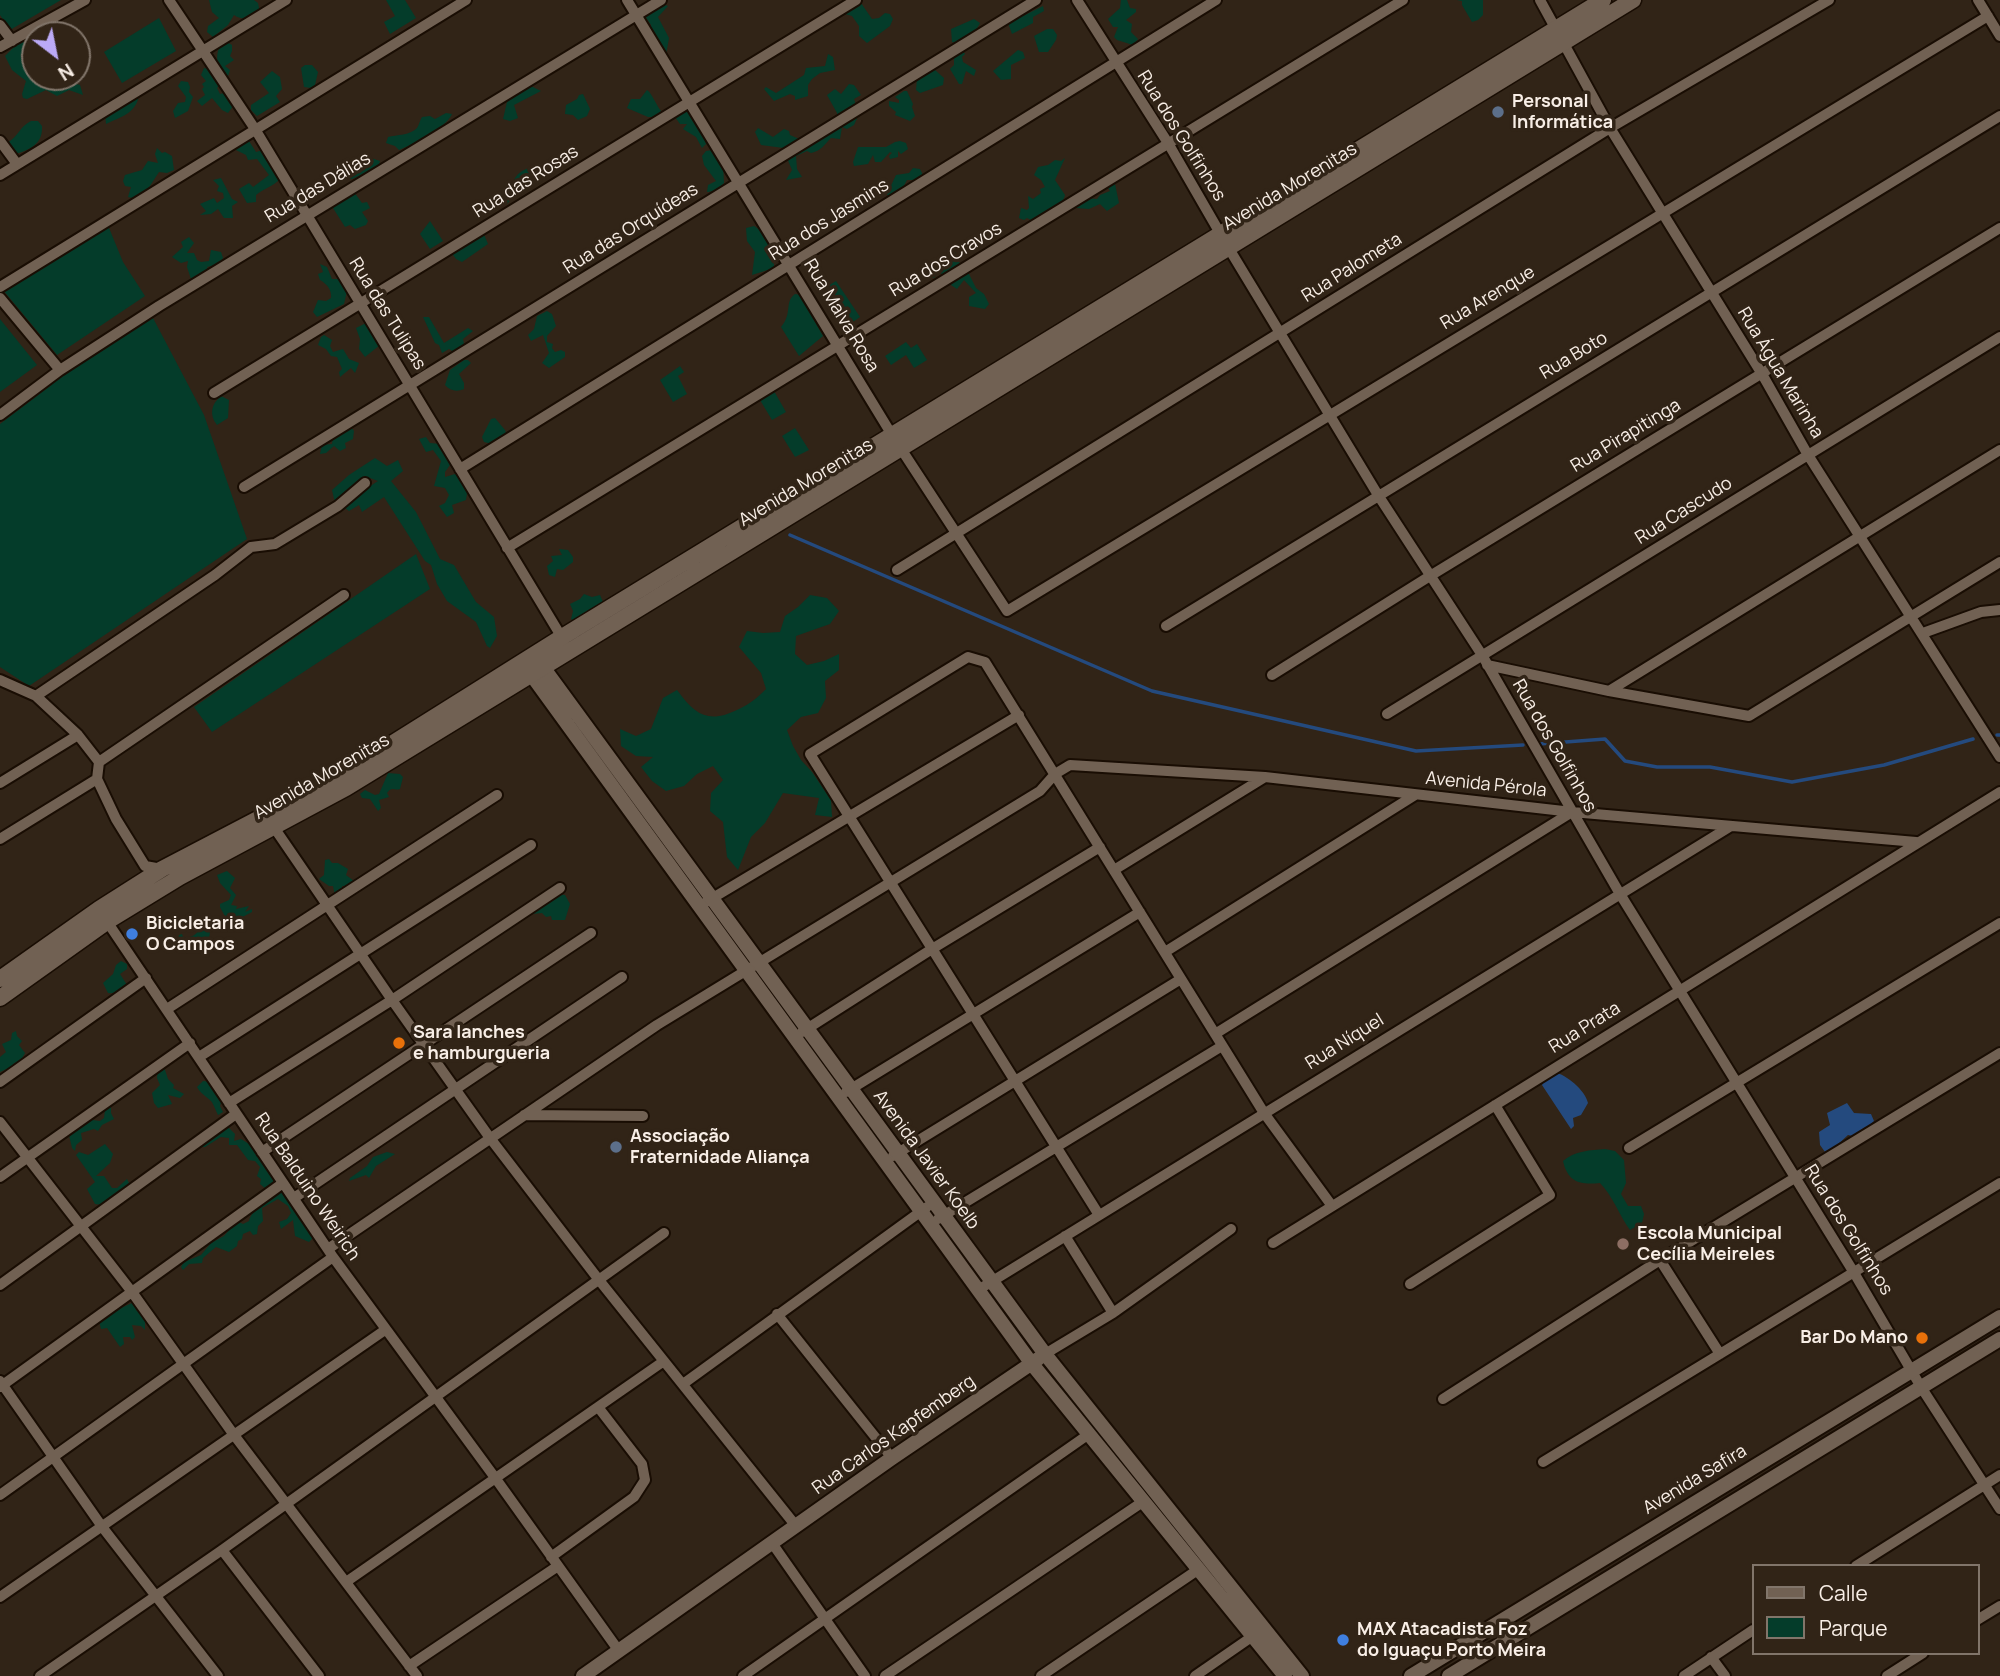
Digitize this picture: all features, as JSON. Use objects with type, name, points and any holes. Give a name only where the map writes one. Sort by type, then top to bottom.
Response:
[{"type":"main road","name":"Avenida Morenitas","points":[[1560,36],[1603,0]]},
{"type":"main road","name":"Avenida Morenitas","points":[[0,979],[103,915],[180,877],[342,775],[532,665],[1560,36],[1633,0]]},
{"type":"main road","name":"Avenida Morenitas","points":[[0,998],[162,869],[269,821]]},
{"type":"street","points":[[0,47],[85,0]]},
{"type":"street","name":"Rua das Tulipas","points":[[169,0],[255,129],[566,644]]},
{"type":"street","points":[[0,175],[286,0]]},
{"type":"street","points":[[0,287],[466,0]]},
{"type":"street","name":"Rua Malva Rosa","points":[[627,0],[896,441],[1007,611]]},
{"type":"street","name":"Rua das Dálias","points":[[0,415],[60,370],[159,306],[661,0]]},
{"type":"street","name":"Rua das Rosas","points":[[214,393],[856,0]]},
{"type":"street","name":"Rua das Orquídeas","points":[[244,487],[1036,0]]},
{"type":"street","name":"Rua dos Golfinhos","points":[[1077,0],[1168,143],[1224,241],[1378,495],[1485,660],[1620,894],[1853,1271],[1921,1387],[2000,1509]]},
{"type":"street","name":"Rua dos Jasmins","points":[[460,469],[1216,0]]},
{"type":"street","name":"Rua dos Cravos","points":[[507,548],[1403,0]]},
{"type":"street","name":"Rua Água Marinha","points":[[1540,0],[1610,128],[1762,374],[1808,455],[2000,757]]},
{"type":"street","name":"Rua Palometa","points":[[897,570],[1610,128],[1829,0]]},
{"type":"street","points":[[1978,0],[2000,36]]},
{"type":"street","name":"Rua Arenque","points":[[1007,611],[1988,16]]},
{"type":"street","points":[[0,25],[12,41]]},
{"type":"street","name":"Rua Boto","points":[[1166,626],[2000,116]]},
{"type":"street","points":[[0,141],[17,164]]},
{"type":"street","name":"Rua Pirapitinga","points":[[1272,675],[2000,228]]},
{"type":"street","points":[[0,298],[60,370]]},
{"type":"street","name":"Rua Cascudo","points":[[1387,714],[1485,660],[2000,337]]},
{"type":"street","points":[[1609,691],[2000,450]]},
{"type":"street","points":[[36,696],[215,575],[251,547],[275,544],[338,506],[365,483]]},
{"type":"street","points":[[1485,660],[1609,691],[1749,716],[2000,562]]},
{"type":"street","points":[[99,762],[344,595]]},
{"type":"street","points":[[1923,633],[1981,612],[2000,611]]},
{"type":"street","points":[[1099,1215],[810,754],[968,657],[985,662],[1264,1113],[1332,1206]]},
{"type":"street","name":"Avenida Javier Koelb","points":[[532,665],[713,898],[1045,1354],[1302,1676]]},
{"type":"street","name":"Avenida Javier Koelb","points":[[532,665],[698,907],[1032,1364],[1285,1676]]},
{"type":"street","points":[[0,680],[36,696],[78,735],[99,762],[97,779],[116,819],[145,866],[162,869]]},
{"type":"street","points":[[698,907],[1019,715]]},
{"type":"street","points":[[0,783],[78,735]]},
{"type":"street","name":"Avenida Pérola","points":[[1055,774],[1070,765],[1265,777],[1572,812],[1916,842]]},
{"type":"street","points":[[0,1495],[184,1365],[330,1253],[490,1138],[744,971],[1040,791],[1055,774]]},
{"type":"street","points":[[1114,870],[1265,777]]},
{"type":"street","points":[[0,839],[97,779]]},
{"type":"street","name":"Rua Prata","points":[[1273,1243],[2000,792]]},
{"type":"street","points":[[167,1009],[498,795]]},
{"type":"street","points":[[1164,952],[1415,795]]},
{"type":"street","points":[[1215,1034],[1572,812]]},
{"type":"street","points":[[269,821],[490,1138],[796,1526]]},
{"type":"street","name":"Rua Níquel","points":[[978,1290],[1731,827]]},
{"type":"street","points":[[200,1057],[531,845]]},
{"type":"street","points":[[794,1038],[932,949],[1100,847]]},
{"type":"street","points":[[229,1103],[392,1000],[561,888]]},
{"type":"street","points":[[838,1098],[1140,912]]},
{"type":"street","name":"Rua Balduino Weirich","points":[[103,915],[330,1253],[619,1651]]},
{"type":"street","points":[[1629,1148],[2000,923]]},
{"type":"street","points":[[262,1152],[591,933]]},
{"type":"street","points":[[294,1198],[622,977]]},
{"type":"street","points":[[0,1082],[146,978]]},
{"type":"street","points":[[884,1161],[1181,979]]},
{"type":"street","points":[[0,1177],[190,1042]]},
{"type":"street","points":[[930,1224],[1222,1046]]},
{"type":"street","points":[[1443,1399],[1660,1260],[2000,1053]]},
{"type":"street","points":[[1410,1284],[1550,1195],[1494,1105]]},
{"type":"street","points":[[0,1285],[236,1114]]},
{"type":"street","points":[[524,1115],[643,1116]]},
{"type":"street","points":[[0,1122],[132,1292],[234,1435],[417,1676]]},
{"type":"street","points":[[1543,1462],[2000,1182]]},
{"type":"street","points":[[218,1676],[103,1528],[1,1384],[283,1183]]},
{"type":"street","points":[[683,1384],[933,1202]]},
{"type":"street","name":"Rua Carlos Kapfemberg","points":[[583,1676],[892,1458],[1045,1354],[1113,1312],[1231,1229]]},
{"type":"street","points":[[40,1676],[222,1550],[664,1233]]},
{"type":"street","points":[[1065,1236],[1113,1312]]},
{"type":"street","points":[[1660,1260],[1720,1354]]},
{"type":"street","points":[[777,1314],[892,1458]]},
{"type":"street","name":"Avenida Safira","points":[[1411,1676],[2000,1317]]},
{"type":"street","points":[[0,1597],[385,1330]]},
{"type":"street","points":[[1449,1676],[2000,1339]]},
{"type":"street","points":[[346,1582],[664,1361]]},
{"type":"street","points":[[409,1666],[555,1562],[634,1497],[645,1480],[642,1464],[598,1407]]},
{"type":"street","points":[[743,1676],[1090,1434]]},
{"type":"street","points":[[1859,1564],[2000,1475]]},
{"type":"street","points":[[885,1676],[1144,1501]]},
{"type":"street","points":[[1698,1501],[1710,1517]]},
{"type":"street","points":[[772,1543],[865,1676]]},
{"type":"street","points":[[222,1550],[319,1676]]},
{"type":"street","points":[[1041,1676],[1199,1569]]},
{"type":"street","points":[[1979,1619],[2000,1606]]},
{"type":"street","points":[[1684,1676],[1752,1631]]},
{"type":"street","points":[[1195,1676],[1253,1636]]},
{"type":"street","points":[[1886,1676],[1920,1655]]},
{"type":"street","points":[[1711,1657],[1725,1676]]},
{"type":"green space","points":[[0,0],[61,0],[21,21],[10,30],[0,15]]},
{"type":"green space","points":[[209,0],[254,0],[258,3],[260,13],[247,18],[234,15],[228,25],[213,37],[207,32],[208,26],[219,18],[212,12]]},
{"type":"green space","points":[[386,0],[405,0],[416,18],[390,34],[384,22],[395,16]]},
{"type":"green space","points":[[859,0],[872,19],[885,13],[890,14],[893,19],[890,26],[867,43],[859,36],[859,26],[852,16],[845,14]]},
{"type":"green space","points":[[1121,0],[1127,0],[1130,8],[1136,9],[1126,20],[1132,24],[1131,32],[1138,39],[1133,45],[1114,37],[1118,27],[1113,27],[1108,19],[1120,8]]},
{"type":"green space","points":[[1457,0],[1483,0],[1483,15],[1472,22],[1462,1]]},
{"type":"green space","points":[[662,4],[668,6],[658,17],[669,38],[666,55],[651,33],[651,25],[646,18],[647,13]]},
{"type":"green space","points":[[1043,6],[1044,11],[1033,17],[1033,23],[1012,34],[1008,23],[1016,10],[1023,16]]},
{"type":"green space","points":[[159,18],[176,51],[122,83],[104,52]]},
{"type":"green space","points":[[974,19],[980,23],[975,32],[959,44],[952,42],[951,29]]},
{"type":"green space","points":[[1053,29],[1057,35],[1056,40],[1048,52],[1039,52],[1034,36]]},
{"type":"green space","points":[[21,40],[21,77],[12,70],[5,56]]},
{"type":"green space","points":[[225,41],[232,45],[230,56],[234,60],[225,66],[230,70],[228,76],[220,76],[218,52]]},
{"type":"green space","points":[[1018,50],[1023,52],[1025,58],[1011,65],[1011,79],[1001,80],[993,71]]},
{"type":"green space","points":[[963,51],[963,62],[976,70],[974,76],[966,71],[962,84],[959,84],[950,69],[954,65],[954,56]]},
{"type":"green space","points":[[828,54],[833,57],[835,70],[820,73],[812,79],[808,85],[808,96],[795,100],[795,96],[790,94],[774,101],[764,89],[766,87],[776,93],[804,75],[806,68],[825,66]]},
{"type":"green space","points":[[312,65],[318,72],[315,85],[311,88],[304,87],[301,68]]},
{"type":"green space","points":[[204,68],[214,70],[221,83],[217,88],[220,94],[228,92],[234,105],[228,113],[212,98],[202,106],[197,101],[205,95],[202,84],[206,81],[201,75]]},
{"type":"green space","points":[[935,70],[944,78],[943,85],[920,93],[916,90],[917,79],[924,72]]},
{"type":"green space","points":[[272,71],[280,77],[282,89],[276,96],[280,102],[257,116],[251,110],[251,105],[269,93],[260,82]]},
{"type":"green space","points":[[181,81],[188,82],[189,92],[193,97],[188,111],[175,118],[173,111],[178,103],[185,102],[186,97],[178,86]]},
{"type":"green space","points":[[849,84],[854,85],[861,95],[854,99],[859,114],[854,125],[847,129],[842,127],[840,139],[831,138],[817,151],[807,151],[796,156],[797,169],[802,177],[786,180],[792,170],[787,158],[810,146],[810,142],[837,117],[827,95],[835,89],[841,94]]},
{"type":"green space","points":[[531,86],[541,91],[514,105],[518,118],[510,121],[503,119],[507,102]]},
{"type":"green space","points":[[647,90],[661,111],[657,117],[648,117],[627,108],[631,99],[640,99]]},
{"type":"green space","points":[[23,91],[44,91],[27,99],[23,98]]},
{"type":"green space","points":[[48,91],[67,91],[57,96]]},
{"type":"green space","points":[[907,91],[913,104],[915,116],[910,121],[895,115],[896,112],[889,106],[889,101],[899,103],[895,97]]},
{"type":"green space","points":[[583,94],[590,109],[587,116],[578,120],[573,115],[565,114],[566,105]]},
{"type":"green space","points":[[139,95],[131,111],[106,124],[105,112]]},
{"type":"green space","points":[[686,109],[701,127],[706,144],[702,148],[696,137],[683,129],[687,124],[680,124],[675,117]]},
{"type":"green space","points":[[446,113],[452,114],[443,125],[413,144],[399,150],[386,143],[388,137],[414,130],[422,117],[430,116],[435,119]]},
{"type":"green space","points":[[31,121],[38,121],[42,126],[38,142],[15,154],[7,143]]},
{"type":"green space","points":[[758,128],[773,137],[784,129],[799,139],[799,143],[791,149],[761,145],[755,132]]},
{"type":"green space","points":[[249,141],[256,152],[263,150],[281,178],[256,195],[256,202],[247,203],[239,189],[249,183],[253,187],[269,175],[257,159],[248,160],[246,155],[234,149],[238,142]]},
{"type":"green space","points":[[900,141],[906,143],[908,149],[901,154],[898,151],[898,157],[890,159],[890,152],[881,162],[875,162],[873,155],[868,164],[854,166],[858,147],[886,147]]},
{"type":"green space","points":[[157,148],[172,156],[174,170],[159,172],[146,192],[128,197],[131,187],[125,186],[125,175],[142,170],[148,161],[158,163],[155,154]]},
{"type":"green space","points":[[712,150],[723,164],[724,183],[716,191],[707,192],[708,185],[716,181],[704,165],[702,156],[706,151]]},
{"type":"green space","points":[[371,158],[380,161],[378,167],[352,179],[343,178],[349,168]]},
{"type":"green space","points":[[1065,158],[1055,180],[1065,195],[1062,204],[1033,221],[1019,218],[1021,208],[1029,208],[1028,196],[1033,199],[1041,193],[1040,189],[1045,187],[1034,175],[1038,167]]},
{"type":"green space","points":[[531,167],[536,179],[515,194],[507,204],[501,202],[499,198],[506,194],[504,189],[513,183],[520,173]]},
{"type":"green space","points":[[913,168],[920,169],[923,175],[920,180],[907,180],[900,193],[889,198],[887,194],[896,175],[909,173]]},
{"type":"green space","points":[[221,178],[232,199],[238,202],[232,206],[233,218],[224,218],[218,209],[211,214],[200,215],[206,211],[200,204],[214,198],[217,203],[224,198],[223,193],[217,191],[219,186],[213,180]]},
{"type":"green space","points":[[1109,183],[1115,184],[1119,203],[1107,211],[1100,204],[1089,209],[1076,208],[1078,203],[1086,198],[1097,199],[1110,191],[1107,186]]},
{"type":"green space","points":[[354,192],[362,203],[367,202],[370,208],[362,212],[368,221],[366,225],[355,229],[350,225],[345,227],[333,208],[338,201]]},
{"type":"green space","points":[[430,221],[443,241],[430,249],[420,234]]},
{"type":"green space","points":[[107,223],[123,262],[145,296],[57,355],[3,290]]},
{"type":"green space","points":[[754,226],[769,244],[774,268],[752,275],[755,252],[747,241],[746,228]]},
{"type":"green space","points":[[483,232],[488,244],[462,262],[456,259],[451,252]]},
{"type":"green space","points":[[189,237],[194,243],[187,253],[194,253],[197,260],[209,261],[211,250],[221,252],[223,258],[219,264],[207,267],[209,271],[200,279],[191,279],[188,261],[181,263],[172,257],[183,247],[181,242]]},
{"type":"green space","points":[[955,252],[961,266],[946,276],[938,272],[932,278],[930,274],[937,270],[936,264],[941,262],[940,258]]},
{"type":"green space","points":[[320,264],[327,267],[332,279],[342,279],[348,287],[344,304],[317,317],[313,312],[318,300],[326,301],[331,298],[330,290],[318,274],[323,272]]},
{"type":"green space","points":[[968,272],[989,304],[985,309],[969,306],[969,297],[976,293],[964,280],[957,289],[951,285],[953,279]]},
{"type":"green space","points":[[836,281],[860,317],[843,329],[818,292]]},
{"type":"green space","points":[[795,294],[800,295],[823,336],[799,356],[781,327]]},
{"type":"green space","points":[[547,311],[552,314],[556,326],[547,336],[547,342],[553,344],[555,352],[565,352],[565,357],[549,368],[542,363],[549,353],[543,335],[531,341],[528,335],[534,329],[537,316]]},
{"type":"green space","points":[[423,317],[429,317],[444,343],[468,328],[473,331],[463,339],[464,344],[460,350],[454,352],[449,349],[442,353]]},
{"type":"green space","points":[[153,318],[204,415],[247,539],[29,686],[0,667],[0,424],[67,373]]},
{"type":"green space","points":[[0,319],[37,365],[0,392]]},
{"type":"green space","points":[[368,322],[380,345],[365,357],[359,349],[360,339],[356,328]]},
{"type":"green space","points":[[324,335],[332,340],[330,346],[333,352],[343,349],[349,359],[359,363],[355,373],[351,368],[340,377],[339,372],[342,369],[337,357],[331,356],[326,349],[318,345]]},
{"type":"green space","points":[[906,342],[911,348],[917,344],[927,360],[914,368],[906,355],[891,365],[885,356]]},
{"type":"green space","points":[[464,360],[471,363],[459,374],[464,389],[451,390],[445,385],[450,370]]},
{"type":"green space","points":[[680,366],[684,372],[678,376],[687,394],[673,402],[660,380]]},
{"type":"green space","points":[[774,391],[786,412],[772,420],[760,400]]},
{"type":"green space","points":[[221,396],[229,400],[228,418],[217,425],[212,410]]},
{"type":"green space","points":[[495,418],[507,436],[492,444],[484,442],[482,437],[491,419]]},
{"type":"green space","points":[[350,426],[354,431],[353,439],[345,443],[346,448],[340,451],[334,446],[326,453],[320,454],[322,445],[332,444],[333,437]]},
{"type":"green space","points":[[795,428],[809,450],[795,457],[782,436]]},
{"type":"green space","points":[[426,437],[430,443],[441,444],[446,450],[450,465],[445,477],[455,474],[467,488],[466,500],[452,505],[454,513],[447,517],[439,506],[445,503],[449,495],[445,488],[434,486],[441,461],[433,450],[426,452],[419,439]]},
{"type":"green space","points":[[375,458],[387,466],[398,460],[403,471],[391,481],[416,512],[440,559],[454,565],[476,602],[494,617],[497,636],[490,648],[476,622],[447,601],[437,584],[431,565],[425,561],[384,497],[362,512],[359,505],[349,511],[345,508],[355,496],[378,481],[367,477],[335,503],[332,490]]},
{"type":"green space","points":[[559,549],[568,550],[573,562],[563,570],[557,569],[555,577],[549,575],[547,566],[553,561],[551,556],[562,555]]},
{"type":"green space","points":[[416,554],[430,589],[212,732],[194,707]]},
{"type":"green space","points":[[584,594],[592,597],[600,595],[603,602],[577,624],[571,619],[573,611],[570,604]]},
{"type":"green space","points":[[810,595],[827,598],[839,611],[830,624],[796,636],[795,654],[807,665],[839,654],[839,670],[825,681],[826,698],[818,713],[801,717],[787,730],[801,760],[831,800],[832,817],[815,815],[819,798],[783,793],[765,823],[751,837],[738,870],[727,857],[723,822],[710,811],[711,793],[723,780],[713,766],[697,774],[684,786],[666,791],[652,781],[641,767],[653,757],[636,756],[621,746],[620,729],[636,736],[651,729],[663,698],[677,690],[690,706],[704,715],[729,714],[750,703],[766,689],[761,673],[739,647],[747,631],[780,632],[785,616]]},
{"type":"green space","points":[[388,773],[400,774],[403,777],[400,789],[390,790],[387,793],[389,797],[379,800],[381,808],[378,811],[370,799],[362,798],[360,794],[365,790],[379,794]]},
{"type":"green space","points":[[329,859],[332,863],[338,863],[348,869],[346,875],[354,881],[352,886],[342,886],[343,893],[335,896],[333,886],[319,879],[324,875],[325,860]]},
{"type":"green space","points":[[227,871],[235,878],[230,888],[236,895],[231,905],[237,906],[236,909],[249,906],[245,912],[252,909],[252,912],[233,922],[227,920],[220,907],[231,895],[220,883],[217,875]]},
{"type":"green space","points":[[557,894],[565,895],[570,904],[565,920],[552,920],[551,916],[546,917],[542,913],[532,914]]},
{"type":"green space","points":[[202,921],[207,922],[210,931],[209,939],[198,945],[203,951],[194,953],[190,949],[180,950],[177,944],[179,935],[194,935]]},
{"type":"green space","points":[[121,961],[127,964],[127,969],[120,974],[127,985],[119,991],[108,993],[103,983]]},
{"type":"green space","points":[[16,1031],[22,1041],[19,1045],[25,1053],[20,1062],[0,1072],[0,1057],[6,1052],[2,1044],[11,1040],[12,1033]]},
{"type":"green space","points":[[164,1067],[168,1079],[174,1085],[173,1088],[184,1094],[180,1098],[168,1095],[172,1104],[158,1108],[152,1093],[160,1085],[157,1078],[158,1069]]},
{"type":"green space","points":[[203,1081],[212,1082],[222,1099],[220,1106],[223,1112],[218,1115],[212,1102],[197,1087]]},
{"type":"green space","points":[[111,1106],[114,1119],[102,1125],[98,1131],[94,1129],[81,1133],[82,1140],[76,1145],[75,1151],[69,1135],[92,1120],[100,1121],[104,1118],[105,1110]]},
{"type":"green space","points":[[227,1126],[235,1134],[234,1141],[241,1139],[254,1147],[277,1176],[267,1190],[260,1184],[261,1179],[257,1176],[260,1167],[255,1161],[248,1160],[237,1145],[229,1145],[229,1138],[221,1137],[201,1147]]},
{"type":"green space","points":[[105,1144],[113,1154],[110,1163],[96,1176],[104,1176],[112,1188],[117,1188],[127,1179],[131,1187],[110,1202],[95,1204],[87,1189],[95,1182],[76,1155],[79,1152],[88,1155]]},
{"type":"green space","points":[[1605,1149],[1615,1151],[1624,1160],[1626,1183],[1621,1194],[1628,1206],[1641,1206],[1644,1214],[1642,1223],[1630,1230],[1600,1183],[1576,1181],[1565,1168],[1563,1161],[1572,1155]]},
{"type":"green space","points":[[387,1152],[395,1154],[376,1166],[369,1178],[366,1175],[349,1181],[367,1166],[373,1157]]},
{"type":"green space","points":[[282,1192],[286,1193],[317,1234],[309,1242],[295,1236],[293,1220],[281,1229],[279,1222],[287,1219],[291,1213],[288,1206],[278,1199],[262,1208],[263,1221],[258,1226],[257,1234],[253,1235],[250,1231],[243,1234],[237,1246],[229,1252],[216,1247],[203,1258],[202,1263],[189,1264],[183,1270],[181,1267],[184,1262],[201,1255],[235,1223],[243,1224],[249,1221],[258,1207]]},
{"type":"green space","points":[[132,1303],[137,1305],[136,1310],[145,1317],[145,1330],[141,1326],[132,1325],[135,1337],[132,1340],[130,1337],[123,1337],[124,1344],[120,1347],[107,1328],[101,1329],[99,1321]]},
{"type":"water","points":[[1554,1072],[1575,1084],[1588,1103],[1581,1115],[1573,1118],[1574,1126],[1571,1129],[1542,1085]]},
{"type":"water","points":[[1847,1103],[1854,1113],[1871,1114],[1874,1121],[1857,1137],[1848,1135],[1834,1148],[1825,1152],[1820,1145],[1819,1132],[1830,1125],[1827,1113]]},
{"type":"waterway","points":[[790,535],[1152,691],[1416,751],[1523,745]]},
{"type":"waterway","points":[[1539,744],[1605,739],[1625,761],[1657,767],[1710,767],[1792,782],[1884,765],[1973,739]]},
{"type":"place","name":"Personal Informática","points":[[1498,112]]},
{"type":"place","name":"Bicicletaria O Campos","points":[[132,934]]},
{"type":"place","name":"Sara lanches e hamburgueria","points":[[399,1043]]},
{"type":"place","name":"Associação Fraternidade Aliança","points":[[616,1147]]},
{"type":"place","name":"Escola Municipal Cecília Meireles","points":[[1623,1244]]},
{"type":"place","name":"Bar Do Mano","points":[[1922,1338]]},
{"type":"place","name":"MAX Atacadista Foz do Iguaçu Porto Meira","points":[[1343,1640]]}]
